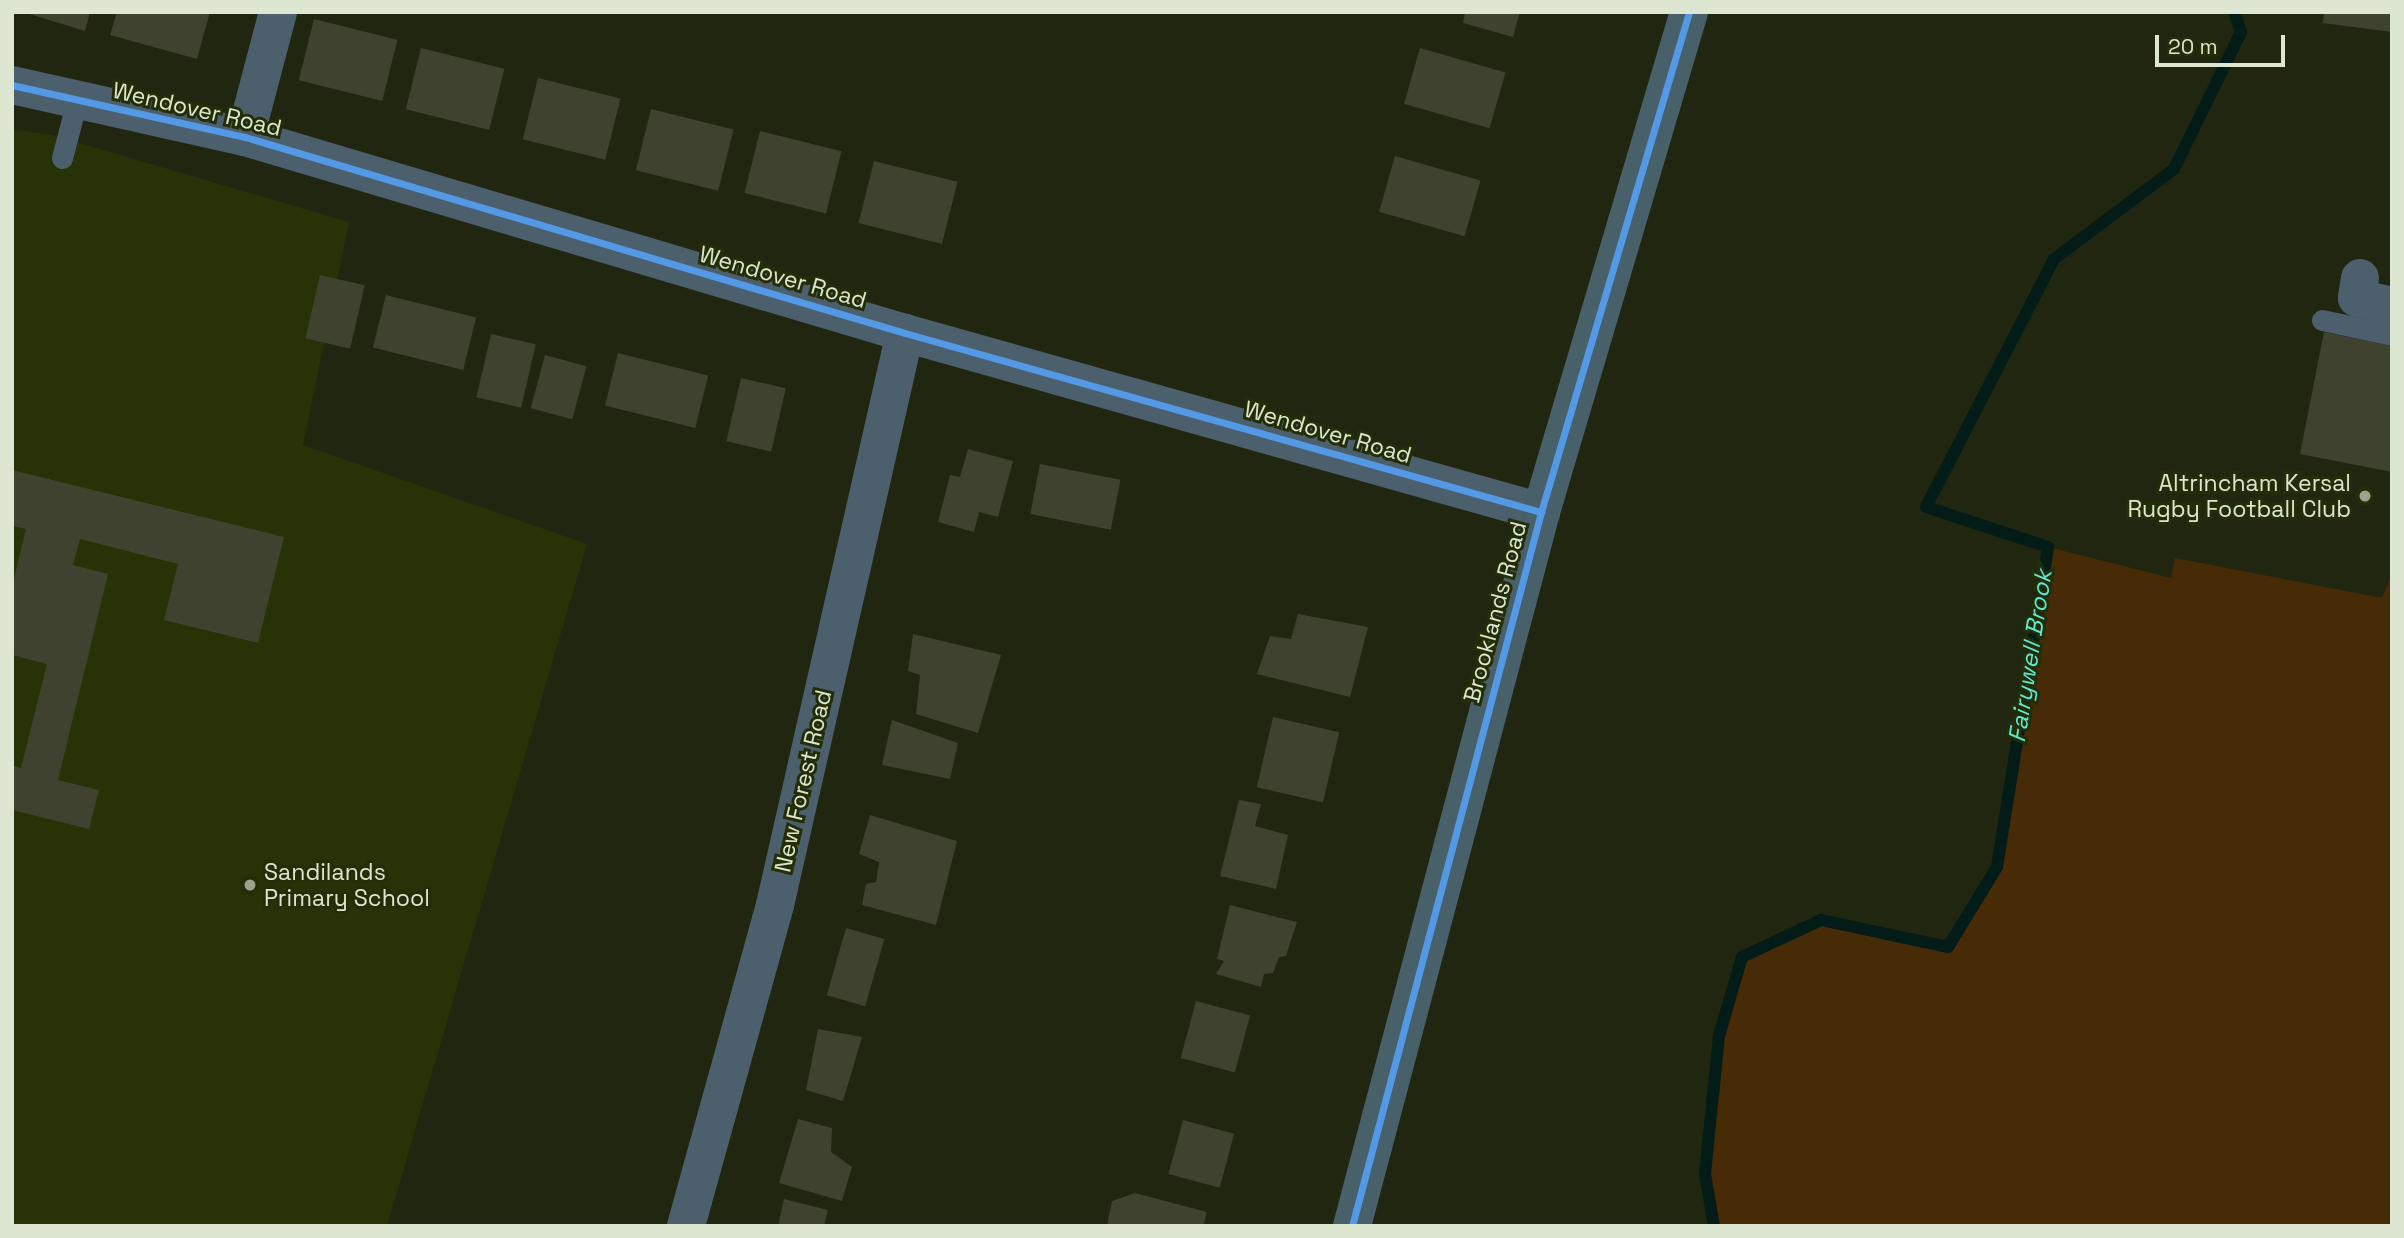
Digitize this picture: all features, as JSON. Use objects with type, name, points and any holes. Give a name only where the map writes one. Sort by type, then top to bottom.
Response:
[{"type":"street","points":[[245,137],[278,12]]},
{"type":"street","name":"Brooklands Road","points":[[1352,1226],[1541,512],[1689,12]]},
{"type":"street","name":"Wendover Road","points":[[12,85],[245,137],[905,333],[1541,512]]},
{"type":"street","points":[[2360,278],[2357,298],[2392,306]]},
{"type":"street","name":"New Forest Road","points":[[685,1226],[775,905],[905,333]]},
{"type":"lane","points":[[62,158],[77,100]]},
{"type":"lane","points":[[2322,320],[2392,335]]},
{"type":"shaded area","name":"Sandilands Primary School","points":[[12,129],[52,135],[349,222],[303,445],[587,544],[387,1226],[12,1226]]},
{"type":"shaded area","points":[[2048,547],[2171,578],[2175,558],[2382,598],[2392,575],[2392,1226],[1714,1226],[1705,1174],[1719,1036],[1742,957],[1821,920],[1947,947],[1997,868]]},
{"type":"building","points":[[23,12],[90,12],[85,31]]},
{"type":"building","points":[[117,12],[210,12],[197,59],[110,35]]},
{"type":"building","points":[[1465,12],[1520,12],[1513,37],[1463,23]]},
{"type":"building","points":[[2324,12],[2392,12],[2392,32],[2323,23]]},
{"type":"building","points":[[314,19],[397,40],[382,101],[299,80]]},
{"type":"building","points":[[421,48],[504,69],[489,130],[406,109]]},
{"type":"building","points":[[1420,48],[1506,73],[1490,128],[1404,104]]},
{"type":"building","points":[[538,78],[620,99],[605,160],[523,139]]},
{"type":"building","points":[[651,109],[733,130],[718,191],[636,170]]},
{"type":"building","points":[[760,131],[842,151],[826,213],[745,193]]},
{"type":"building","points":[[1395,156],[1481,181],[1465,236],[1379,212]]},
{"type":"building","points":[[874,161],[957,182],[942,244],[859,223]]},
{"type":"building","points":[[320,275],[365,285],[350,349],[305,338]]},
{"type":"building","points":[[386,295],[476,317],[463,370],[373,347]]},
{"type":"building","name":"Altrincham Kersal Rugby Football Club","points":[[2324,332],[2392,346],[2392,472],[2300,454]]},
{"type":"building","points":[[491,334],[536,344],[521,408],[476,397]]},
{"type":"building","points":[[618,353],[708,375],[695,428],[605,405]]},
{"type":"building","points":[[545,355],[587,366],[572,419],[531,408]]},
{"type":"building","points":[[741,378],[786,388],[771,452],[726,441]]},
{"type":"building","points":[[968,449],[1013,461],[998,517],[979,512],[974,532],[938,522],[950,475],[960,477]]},
{"type":"building","points":[[1040,464],[1120,480],[1111,530],[1030,514]]},
{"type":"building","points":[[12,470],[284,537],[258,643],[164,620],[178,564],[80,539],[73,565],[108,574],[58,780],[99,790],[89,829],[12,810],[12,765],[21,768],[47,664],[12,655],[12,587],[26,529],[12,526]]},
{"type":"building","points":[[1298,614],[1368,627],[1350,697],[1257,674],[1270,636],[1291,639]]},
{"type":"building","points":[[913,634],[1001,655],[978,733],[916,714],[920,675],[908,671]]},
{"type":"building","points":[[1273,717],[1339,732],[1323,802],[1257,787]]},
{"type":"building","points":[[892,720],[958,743],[950,779],[882,765]]},
{"type":"building","points":[[1239,800],[1261,804],[1255,826],[1288,835],[1276,889],[1220,876]]},
{"type":"building","points":[[870,815],[957,841],[936,925],[862,905],[866,884],[876,882],[879,862],[859,854]]},
{"type":"building","points":[[1230,905],[1297,922],[1286,956],[1279,957],[1273,973],[1264,974],[1261,987],[1216,974],[1224,961],[1217,959]]},
{"type":"building","points":[[846,928],[884,939],[865,1006],[827,995]]},
{"type":"building","points":[[1196,1001],[1250,1015],[1235,1072],[1181,1058]]},
{"type":"building","points":[[818,1029],[862,1037],[843,1101],[806,1090]]},
{"type":"building","points":[[798,1119],[832,1128],[831,1152],[852,1167],[842,1201],[779,1183]]},
{"type":"building","points":[[1183,1120],[1234,1134],[1220,1188],[1169,1174]]},
{"type":"building","points":[[1135,1193],[1207,1212],[1203,1226],[1107,1226],[1112,1201]]},
{"type":"building","points":[[784,1199],[828,1210],[824,1226],[778,1226]]},
{"type":"waterway","name":"Fairywell Brook","points":[[1714,1226],[1705,1174],[1719,1036],[1742,957],[1821,920],[1948,947],[1997,867],[2048,547],[1926,507],[2054,259],[2174,169],[2241,32],[2234,12]]},
{"type":"cycle path","points":[[1352,1226],[1541,512],[1689,12]]},
{"type":"cycle path","points":[[12,85],[245,137],[905,333],[1541,512]]},
{"type":"place","name":"Altrincham Kersal Rugby Football Club","points":[[2365,496]]},
{"type":"place","name":"Sandilands Primary School","points":[[250,885]]}]
